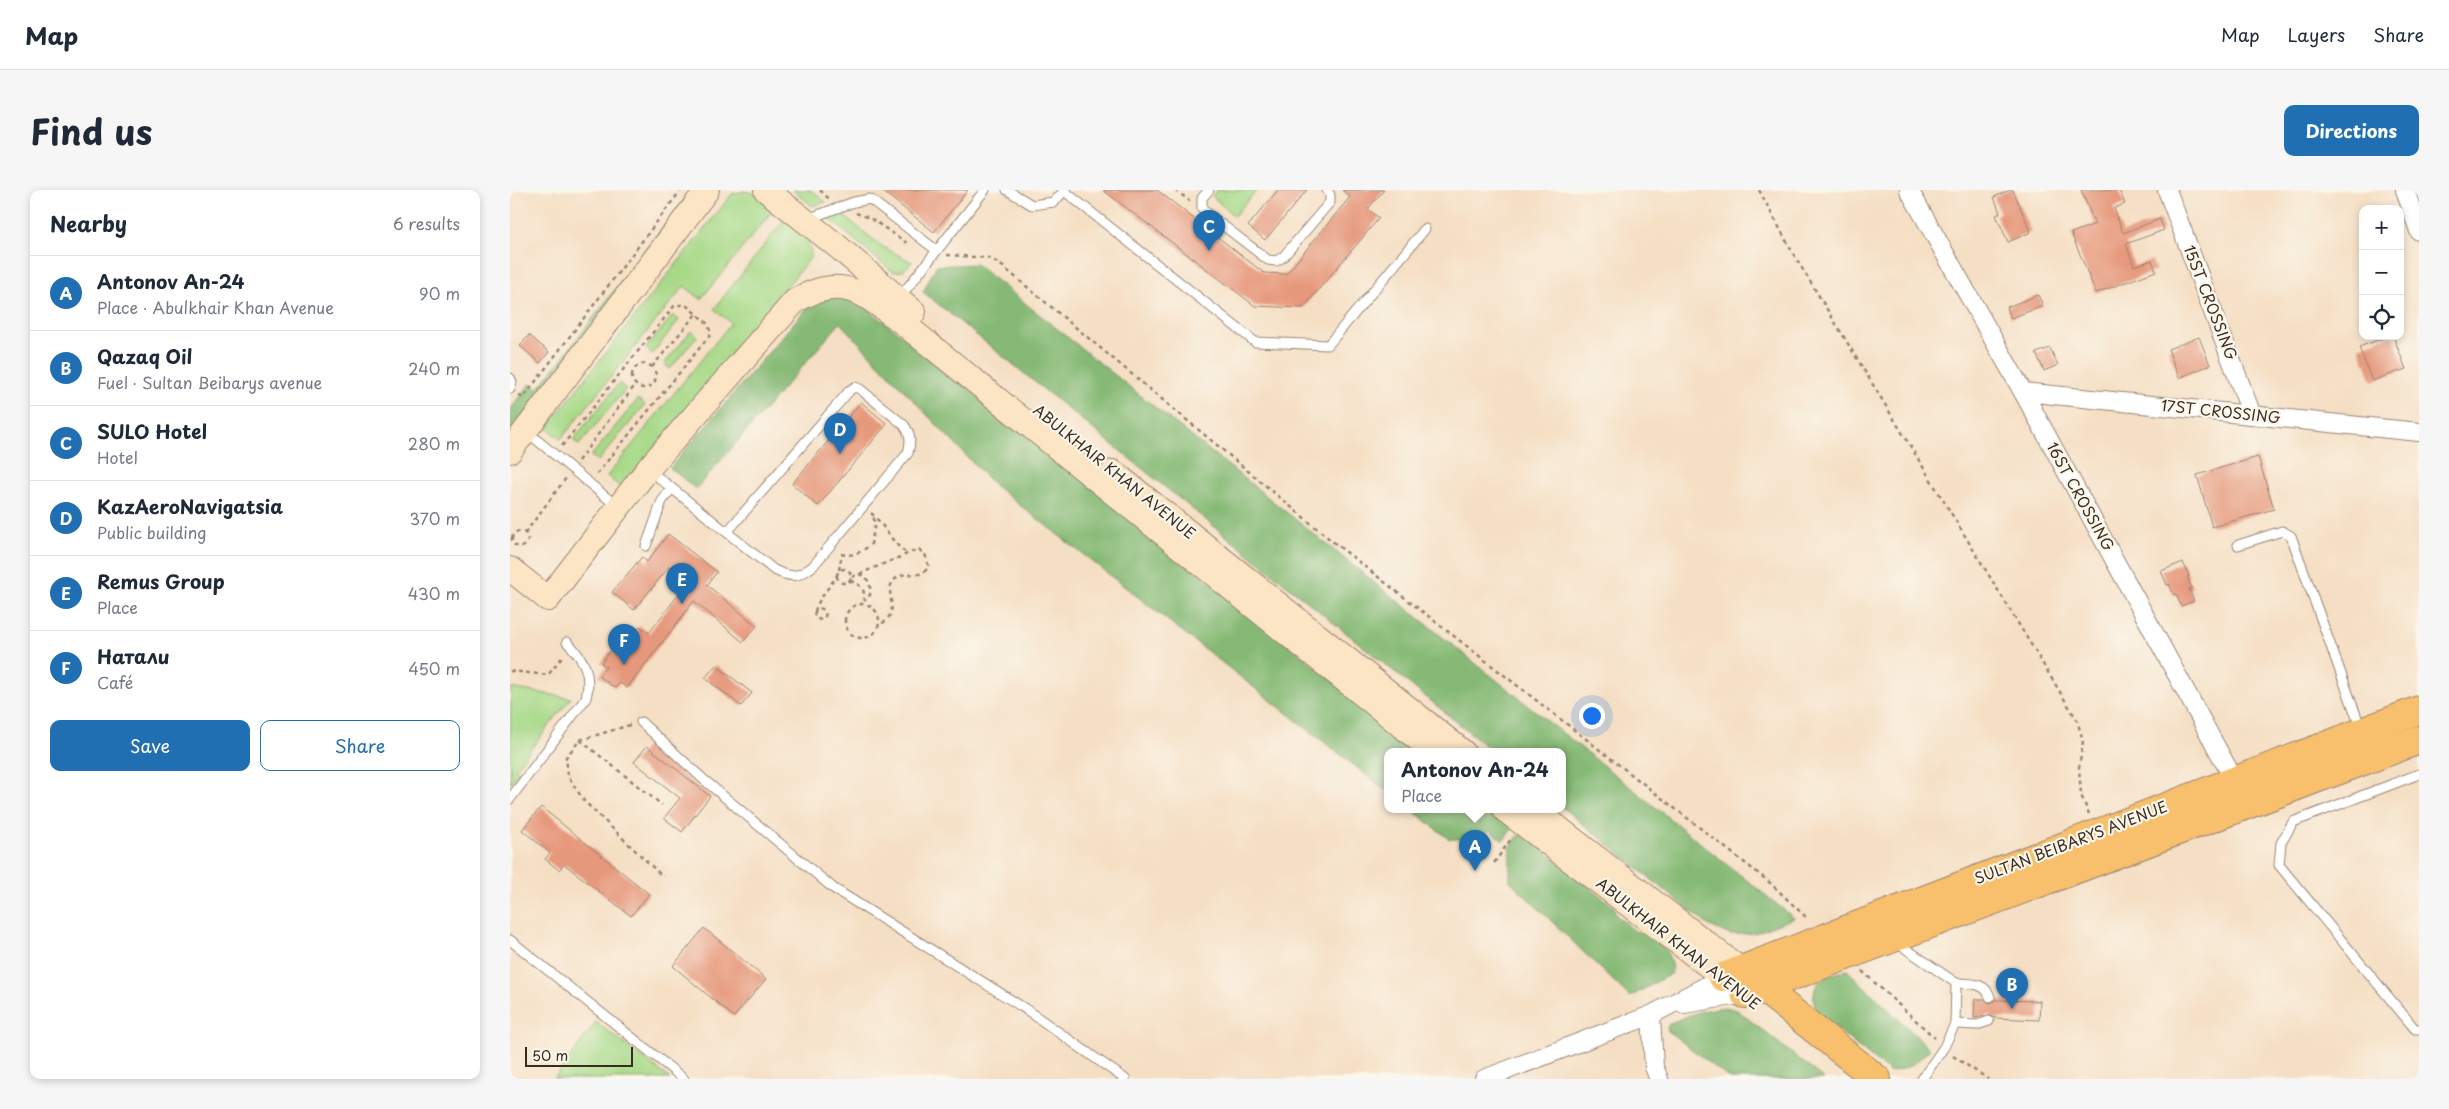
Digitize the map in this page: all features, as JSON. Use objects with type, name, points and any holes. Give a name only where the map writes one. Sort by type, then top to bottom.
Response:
[{"type":"main road","name":"SULTAN BEIBARYS AVENUE","points":[[1743,982],[2097,834],[2234,779],[2419,710]]},
{"type":"main road","name":"SULTAN BEIBARYS AVENUE","points":[[1743,982],[1846,956],[2419,740]]},
{"type":"main road","name":"ABULKHAIR KHAN AVENUE","points":[[1743,982],[1850,1079]]},
{"type":"main road","name":"ABULKHAIR KHAN AVENUE","points":[[1743,982],[1877,1079]]},
{"type":"street","points":[[510,451],[707,190]]},
{"type":"street","name":"ABULKHAIR KHAN AVENUE","points":[[766,190],[898,299],[1458,748]]},
{"type":"street","name":"16ST CROSSING","points":[[1909,190],[2023,392],[2234,779],[2246,806]]},
{"type":"street","name":"15ST CROSSING","points":[[2167,190],[2252,415]]},
{"type":"street","points":[[2404,190],[2419,230]]},
{"type":"street","name":"ABULKHAIR KHAN AVENUE","points":[[648,469],[795,301],[814,290],[845,288],[866,295],[1429,748]]},
{"type":"street","name":"17ST CROSSING","points":[[2023,392],[2419,432]]},
{"type":"street","points":[[510,569],[548,599],[648,469]]},
{"type":"street","name":"ABULKHAIR KHAN AVENUE","points":[[1521,814],[1743,982]]},
{"type":"street","points":[[1484,1079],[1671,1006],[1743,982]]},
{"type":"street","points":[[1671,1006],[1743,982]]},
{"type":"street","points":[[1651,1015],[1654,1067],[1659,1079]]},
{"type":"lane","points":[[898,299],[985,190]]},
{"type":"lane","points":[[1008,190],[1032,205],[1054,202],[1063,191],[1255,342],[1328,344],[1425,228]]},
{"type":"lane","points":[[1209,190],[1202,198],[1202,208],[1268,260],[1276,261],[1283,257],[1330,202],[1330,194],[1327,190]]},
{"type":"lane","points":[[803,220],[838,207],[870,199],[934,252]]},
{"type":"lane","points":[[510,378],[510,388]]},
{"type":"lane","points":[[648,469],[774,570],[787,576],[797,577],[804,573],[834,542],[908,453],[910,443],[908,431],[904,425],[855,387],[850,390],[727,532]]},
{"type":"lane","points":[[526,431],[618,507]]},
{"type":"lane","points":[[646,546],[662,501],[672,488]]},
{"type":"lane","points":[[2238,545],[2282,531],[2291,536],[2362,731]]},
{"type":"lane","points":[[510,799],[586,698],[589,687],[585,663],[569,644]]},
{"type":"lane","points":[[641,722],[746,816],[833,888],[1027,1010],[1125,1079]]},
{"type":"lane","points":[[2418,1031],[2279,865],[2281,843],[2293,822],[2419,774]]},
{"type":"lane","points":[[1891,938],[1956,983],[1981,985],[1988,990],[1990,996]]},
{"type":"lane","points":[[510,940],[684,1079]]},
{"type":"lane","points":[[1922,1079],[1944,1047],[1955,1024],[1956,983]]},
{"type":"lane","points":[[1955,1024],[1977,1025],[1989,1020]]},
{"type":"path","points":[[510,388],[523,398],[681,190]]},
{"type":"path","points":[[820,190],[838,207],[870,218],[904,242],[934,252],[990,258],[1002,266],[1332,541],[1768,881],[1807,918]]},
{"type":"path","points":[[1175,190],[1202,208]]},
{"type":"path","points":[[1759,190],[1794,255],[2077,720],[2083,742],[2079,768],[2082,796],[2097,834]]},
{"type":"path","points":[[554,455],[675,305],[686,304],[708,324],[711,334],[590,483]]},
{"type":"path","points":[[652,367],[696,314]]},
{"type":"path","points":[[645,364],[652,367],[656,374],[652,384],[645,387],[636,384],[632,376],[635,368],[645,364]]},
{"type":"path","points":[[525,532],[636,384]]},
{"type":"path","points":[[864,507],[872,514],[894,542],[908,554]]},
{"type":"path","points":[[841,554],[849,556],[861,552],[871,544],[875,524],[872,514]]},
{"type":"path","points":[[520,531],[525,532],[528,537],[526,544],[519,547],[514,545],[511,540],[512,534],[520,531]]},
{"type":"path","points":[[815,611],[821,608],[824,610],[825,617],[822,620],[816,619],[815,611],[818,603],[829,590],[838,573],[841,554],[834,542]]},
{"type":"path","points":[[510,551],[514,545]]},
{"type":"path","points":[[852,576],[919,550],[925,554],[929,567],[917,575],[900,576],[893,583],[889,589],[894,609],[890,617],[879,625],[873,635],[862,639],[847,630],[845,618],[847,612],[870,595],[871,587],[865,577],[859,574]]},
{"type":"path","points":[[838,573],[847,569],[852,576]]},
{"type":"path","points":[[838,573],[841,582],[846,583],[850,581],[858,583],[865,596],[863,602]]},
{"type":"path","points":[[850,581],[852,576]]},
{"type":"path","points":[[863,602],[876,610],[879,625]]},
{"type":"path","points":[[510,672],[548,675],[569,644]]},
{"type":"path","points":[[641,722],[602,731],[580,740],[566,757],[568,776],[584,801],[664,877]]},
{"type":"path","points":[[580,740],[662,805]]},
{"type":"path","points":[[1494,863],[1521,814]]},
{"type":"path","points":[[1846,956],[1938,1041]]},
{"type":"path","points":[[1953,1056],[1988,1079]]},
{"type":"green space","points":[[692,190],[699,190],[510,434],[510,410],[530,384],[538,389]]},
{"type":"green space","points":[[793,190],[811,190],[826,202],[812,206]]},
{"type":"green space","points":[[1217,190],[1257,190],[1234,216],[1212,196]]},
{"type":"green space","points":[[744,191],[753,193],[774,209],[701,299],[684,286],[561,439],[546,428],[732,194]]},
{"type":"green space","points":[[840,213],[883,247],[912,262],[903,271],[893,272],[827,217]]},
{"type":"green space","points":[[785,219],[806,240],[811,257],[621,488],[607,476],[731,323],[714,309]]},
{"type":"green space","points":[[976,264],[1794,918],[1755,933],[1730,935],[1708,925],[1566,810],[1566,748],[1489,748],[923,292],[936,266]]},
{"type":"green space","points":[[839,294],[872,312],[1417,748],[1384,748],[1384,789],[994,485],[840,323],[696,489],[670,468],[810,304]]},
{"type":"green space","points":[[673,315],[679,320],[652,354],[646,348]]},
{"type":"green space","points":[[691,331],[697,336],[670,369],[664,364]]},
{"type":"green space","points":[[619,383],[626,389],[579,445],[573,440]]},
{"type":"green space","points":[[638,399],[645,405],[598,461],[591,456]]},
{"type":"green space","points":[[511,688],[571,698],[515,769],[519,772],[510,784]]},
{"type":"green space","points":[[1416,813],[1498,813],[1514,826],[1503,841],[1490,830],[1482,839],[1449,839]]},
{"type":"green space","points":[[1521,832],[1614,907],[1616,915],[1636,932],[1645,932],[1661,945],[1670,959],[1672,973],[1630,997],[1510,881],[1510,848]]},
{"type":"green space","points":[[1847,970],[1930,1049],[1907,1067],[1889,1072],[1816,1012],[1814,994],[1819,982],[1830,975]]},
{"type":"green space","points":[[1725,1007],[1737,1010],[1824,1079],[1730,1079],[1668,1031],[1667,1027],[1670,1023],[1701,1011]]},
{"type":"green space","points":[[596,1022],[670,1079],[554,1079]]},
{"type":"building","points":[[881,190],[968,190],[934,232]]},
{"type":"building","points":[[1103,190],[1157,190],[1264,273],[1286,274],[1350,197],[1342,190],[1384,190],[1368,209],[1379,218],[1303,308],[1255,306]]},
{"type":"building","points":[[1278,190],[1307,190],[1265,240],[1248,226]]},
{"type":"building","points":[[2013,190],[2031,232],[2008,242],[1996,215],[2000,213],[1994,197]]},
{"type":"building","points":[[2081,190],[2119,190],[2125,204],[2114,208],[2123,233],[2160,219],[2164,230],[2126,244],[2134,266],[2152,260],[2156,271],[2096,293],[2071,233],[2095,224]]},
{"type":"building","points":[[2038,295],[2043,306],[2011,318],[2007,307]]},
{"type":"building","points":[[529,335],[549,352],[540,363],[520,346]]},
{"type":"building","points":[[2199,337],[2210,365],[2179,378],[2168,349]]},
{"type":"building","points":[[2378,340],[2395,340],[2406,369],[2372,381],[2359,347]]},
{"type":"building","points":[[2050,348],[2058,365],[2044,371],[2036,353]]},
{"type":"building","points":[[861,402],[887,424],[818,506],[792,484]]},
{"type":"building","points":[[2258,457],[2274,509],[2212,527],[2197,475]]},
{"type":"building","points":[[668,534],[717,572],[707,585],[757,626],[743,642],[694,601],[627,688],[620,683],[615,688],[599,676],[606,667],[601,663],[610,651],[616,655],[640,626],[649,633],[688,582],[669,567],[634,610],[612,592],[642,557],[647,562]]},
{"type":"building","points":[[2183,562],[2189,576],[2187,577],[2192,588],[2189,589],[2194,601],[2181,606],[2176,594],[2174,595],[2169,584],[2167,585],[2161,571]]},
{"type":"building","points":[[716,665],[752,693],[741,706],[705,678]]},
{"type":"building","points":[[647,746],[710,796],[682,832],[664,818],[680,798],[634,762]]},
{"type":"building","points":[[541,807],[649,894],[631,916],[564,864],[559,870],[545,859],[550,853],[522,830]]},
{"type":"building","points":[[704,928],[766,979],[734,1017],[673,966]]},
{"type":"building","points":[[1975,999],[1984,999],[1990,1003],[1996,1000],[2040,1001],[2039,1020],[1995,1018],[1990,1015],[1974,1018]]},
{"type":"place","name":"SULO Hotel","points":[[1209,251]]},
{"type":"place","name":"KazAeroNavigatsia","points":[[840,454]]},
{"type":"place","name":"Remus Group","points":[[682,604]]},
{"type":"place","name":"Натали","points":[[624,665]]},
{"type":"place","name":"Antonov An-24","points":[[1475,871]]},
{"type":"place","name":"Qazaq Oil","points":[[2012,1009]]}]
